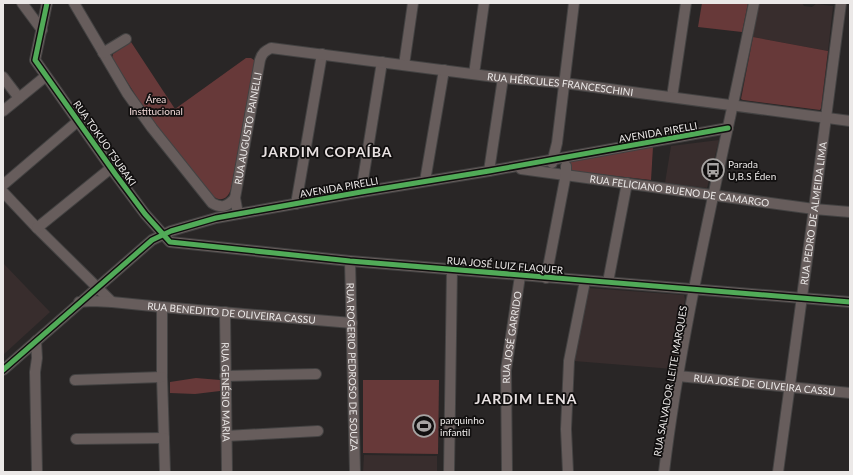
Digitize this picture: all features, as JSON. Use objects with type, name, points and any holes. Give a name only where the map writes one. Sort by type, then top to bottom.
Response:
[{"type":"street","points":[[22,3],[42,30]]},
{"type":"street","points":[[42,30],[47,3]]},
{"type":"street","points":[[74,3],[127,93],[152,128],[212,203],[216,218]]},
{"type":"street","points":[[404,65],[413,3]]},
{"type":"street","points":[[474,74],[484,3]]},
{"type":"street","points":[[546,278],[560,165],[557,144],[574,3]]},
{"type":"street","points":[[672,97],[686,3]]},
{"type":"street","name":"RUA SALVADOR LEITE MARQUES","points":[[664,472],[668,434],[678,376],[713,195],[754,3]]},
{"type":"street","name":"RUA PEDRO DE ALMEIDA LIMA","points":[[778,472],[841,3]]},
{"type":"street","name":"RUA TOKUO TSUBAKI","points":[[42,30],[35,60],[111,168],[162,234]]},
{"type":"street","points":[[103,53],[126,38]]},
{"type":"street","name":"RUA HÉRCULES FRANCESCHINI","points":[[271,48],[503,78],[564,83],[850,121]]},
{"type":"street","name":"RUA AUGUSTO PAINELLI","points":[[238,214],[235,198],[260,60],[261,55],[271,48]]},
{"type":"street","points":[[296,204],[322,54]]},
{"type":"street","points":[[361,192],[382,62]]},
{"type":"street","points":[[425,181],[444,70]]},
{"type":"street","points":[[3,111],[46,76]]},
{"type":"street","points":[[3,77],[18,98]]},
{"type":"street","points":[[489,171],[503,78]]},
{"type":"street","points":[[3,185],[78,121]]},
{"type":"street","name":"AVENIDA PIRELLI","points":[[3,370],[79,302],[152,240],[162,234],[216,218],[509,167],[560,165],[728,128]]},
{"type":"street","name":"RUA FELICIANO BUENO DE CAMARGO","points":[[509,167],[560,165],[627,183],[814,209],[850,212]]},
{"type":"street","points":[[37,228],[111,168]]},
{"type":"street","points":[[608,282],[627,183]]},
{"type":"street","points":[[3,192],[85,276],[95,289],[110,301]]},
{"type":"street","points":[[212,203],[218,206],[224,206],[230,204],[235,198]]},
{"type":"street","name":"RUA JOSÉ LUIZ FLAQUER","points":[[162,234],[170,242],[176,244],[520,276],[850,302]]},
{"type":"street","name":"RUA ROGERIO PEDROSO DE SOUZA","points":[[350,261],[355,472]]},
{"type":"street","points":[[449,472],[452,269]]},
{"type":"street","name":"RUA JOSÉ GARRIDO","points":[[507,472],[506,370],[520,276]]},
{"type":"street","points":[[568,472],[566,429],[569,361],[585,281]]},
{"type":"street","name":"RUA BENEDITO DE OLIVEIRA CASSU","points":[[79,302],[110,301],[162,307],[352,323]]},
{"type":"street","points":[[162,307],[162,377],[165,472]]},
{"type":"street","name":"RUA GENÉSIO MARIA","points":[[225,312],[227,472]]},
{"type":"street","points":[[36,341],[37,358],[35,372],[37,472]]},
{"type":"street","points":[[14,360],[24,358],[29,359],[35,372]]},
{"type":"street","points":[[225,376],[316,374]]},
{"type":"street","name":"RUA JOSÉ DE OLIVEIRA CASSU","points":[[678,376],[850,393]]},
{"type":"street","points":[[75,380],[162,377]]},
{"type":"street","points":[[226,436],[318,431]]},
{"type":"street","points":[[76,439],[164,438]]},
{"type":"shaded area","points":[[759,3],[802,3],[804,6],[812,7],[816,4],[833,6],[828,51],[753,37]]},
{"type":"shaded area","points":[[719,140],[707,188],[665,183],[671,146]]},
{"type":"shaded area","points":[[3,263],[50,312],[3,355]]},
{"type":"shaded area","points":[[588,288],[684,295],[685,299],[673,369],[574,361]]},
{"type":"shaded area","points":[[364,455],[437,456],[437,472],[363,472]]},
{"type":"green space","points":[[702,3],[748,3],[742,32],[698,27]]},
{"type":"green space","points":[[753,37],[828,51],[820,110],[741,99]]},
{"type":"green space","name":"Área Institucional","points":[[131,42],[175,109],[246,58],[251,58],[254,60],[254,70],[231,189],[226,197],[219,199],[213,196],[154,124],[112,58],[113,54]]},
{"type":"green space","points":[[653,147],[651,180],[572,171],[570,161]]},
{"type":"green space","points":[[196,378],[220,380],[220,391],[195,394],[170,393],[170,382]]},
{"type":"green space","points":[[363,380],[439,380],[438,454],[363,453]]},
{"type":"cycle path","points":[[47,3],[35,60],[116,175],[145,214],[170,242],[350,261],[850,302]]},
{"type":"cycle path","points":[[3,370],[152,240],[171,231],[216,218],[728,128]]},
{"type":"place","name":"Parada U,B.S Éden","points":[[713,170]]},
{"type":"place","name":"parquinho infantil","points":[[424,426]]},
{"type":"district","name":"JARDIM COPAÍBA","points":[[327,152]]},
{"type":"district","name":"JARDIM LENA","points":[[526,399]]}]
